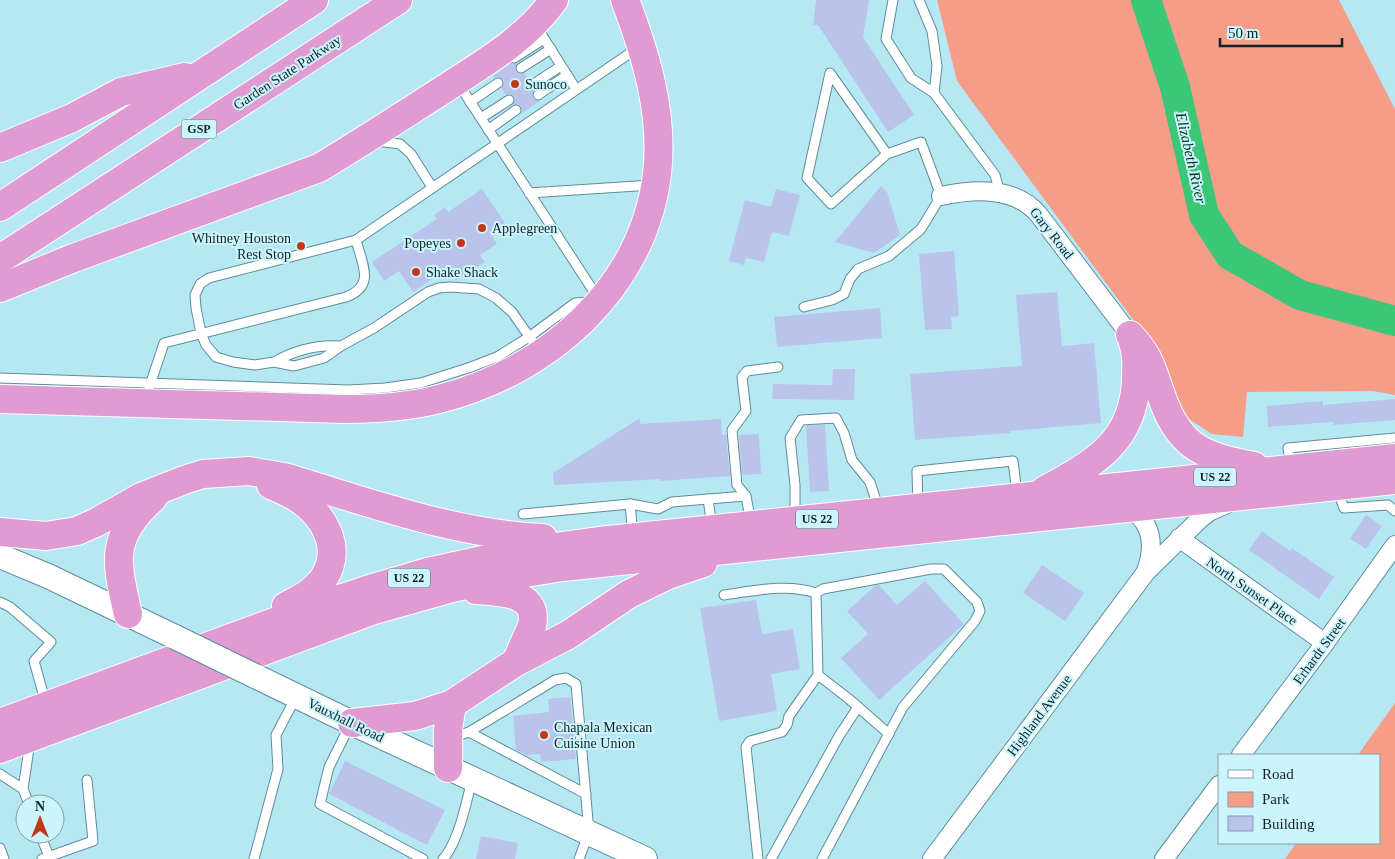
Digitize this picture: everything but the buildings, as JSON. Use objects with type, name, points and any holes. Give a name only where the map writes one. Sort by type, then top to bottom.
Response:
[{"type":"highway","points":[[0,207],[314,0]]},
{"type":"highway","name":"Garden State Parkway","points":[[0,259],[398,0]]},
{"type":"highway","points":[[0,288],[71,259],[319,168],[365,140],[465,90],[507,48],[540,31],[554,0]]},
{"type":"highway","points":[[0,399],[143,393],[345,409],[402,406],[439,399],[474,388],[516,369],[535,346],[574,329],[601,302],[624,271],[646,224],[655,185],[658,152],[657,117],[641,45],[625,0]]},
{"type":"highway","points":[[0,148],[72,118],[121,92],[201,74]]},
{"type":"highway","points":[[1130,335],[1146,355],[1166,408],[1183,437],[1202,451],[1224,460],[1285,470]]},
{"type":"highway","points":[[1027,497],[1082,470],[1103,455],[1113,445],[1131,410],[1135,394],[1136,358],[1135,347],[1130,335]]},
{"type":"highway","name":"US 22","points":[[0,723],[342,598],[428,572],[516,553],[599,541],[712,530],[755,536],[795,521],[1395,458]]},
{"type":"highway","points":[[224,472],[270,485],[291,494],[307,505],[319,517],[328,533],[332,558],[321,581],[308,594],[225,640]]},
{"type":"highway","points":[[0,534],[46,536],[76,531],[133,501],[193,477],[224,472],[256,472],[284,477],[425,519],[482,532],[525,537],[599,541]]},
{"type":"highway","name":"US 22","points":[[0,749],[374,610],[452,588],[506,576],[755,536],[1127,507],[1395,480]]},
{"type":"highway","points":[[128,614],[118,573],[120,545],[127,527],[134,518],[167,487]]},
{"type":"highway","points":[[352,723],[415,716],[452,704],[516,662],[568,635],[629,594],[755,536]]},
{"type":"highway","points":[[452,588],[510,594],[528,603],[533,613],[532,626],[516,662]]},
{"type":"highway","points":[[448,768],[459,735],[452,704]]},
{"type":"street","name":"Gary Road","points":[[941,196],[969,192],[1000,194],[1020,198],[1034,208],[1130,335]]},
{"type":"street","name":"Highland Avenue","points":[[932,859],[1146,572],[1178,538],[1209,512],[1254,494]]},
{"type":"street","name":"Highland Avenue","points":[[1127,507],[1139,516],[1149,530],[1151,555],[1146,572]]},
{"type":"street","name":"Vauxhall Road","points":[[0,534],[15,545],[48,576]]},
{"type":"street","name":"North Sunset Place","points":[[1178,538],[1325,643]]},
{"type":"street","name":"Erhardt Street","points":[[1242,754],[1395,545]]},
{"type":"street","name":"Vauxhall Road","points":[[0,556],[48,576],[352,723],[588,832],[634,856]]},
{"type":"street","points":[[1164,859],[1218,786]]},
{"type":"lane","points":[[893,0],[886,38],[911,78],[934,93],[995,175],[1000,194]]},
{"type":"lane","points":[[919,0],[932,32],[937,66],[934,93]]},
{"type":"lane","points":[[514,58],[540,31],[576,89]]},
{"type":"lane","points":[[535,346],[512,312],[496,298],[479,289],[450,287],[428,292],[374,328],[340,346],[324,358],[294,366],[274,362],[255,365],[221,360],[210,352],[201,334],[195,298],[198,287],[210,278],[356,240],[641,45]]},
{"type":"lane","points":[[521,68],[551,49]]},
{"type":"lane","points":[[532,85],[562,66]]},
{"type":"lane","points":[[804,307],[832,300],[844,294],[850,279],[858,269],[889,256],[921,229],[941,196],[921,142],[887,154],[831,204],[807,178],[830,73],[887,154]]},
{"type":"lane","points":[[538,95],[567,75]]},
{"type":"lane","points":[[498,83],[465,90],[480,118],[601,302]]},
{"type":"lane","points":[[480,118],[509,100]]},
{"type":"lane","points":[[488,130],[516,110]]},
{"type":"lane","points":[[365,140],[400,144],[411,154],[432,187]]},
{"type":"lane","points":[[529,193],[655,185]]},
{"type":"lane","points":[[0,378],[143,393],[164,343],[354,294],[362,287],[365,277],[356,240]]},
{"type":"lane","points":[[274,362],[288,354],[322,344],[340,346]]},
{"type":"lane","points":[[755,536],[746,496],[737,486],[732,430],[746,411],[742,377],[747,371],[778,366]]},
{"type":"lane","points":[[795,521],[795,485],[790,438],[800,420],[836,418],[844,433],[852,460],[870,482],[880,512]]},
{"type":"lane","points":[[1285,470],[1288,448],[1395,438]]},
{"type":"lane","points":[[918,508],[917,471],[1013,461],[1027,497]]},
{"type":"lane","points":[[1336,486],[1344,508],[1388,505],[1395,511]]},
{"type":"lane","points":[[523,514],[630,504],[658,509],[672,502],[746,496]]},
{"type":"lane","points":[[708,499],[712,530]]},
{"type":"lane","points":[[630,504],[633,538]]},
{"type":"lane","points":[[724,595],[787,588],[801,588],[816,593],[823,589],[886,577],[931,569],[944,569],[977,602],[980,612],[976,620],[903,707],[822,859]]},
{"type":"lane","points":[[758,859],[746,747],[750,741],[782,732],[787,725],[789,716],[818,675],[816,593]]},
{"type":"lane","points":[[0,602],[10,606],[51,642],[34,661],[46,706]]},
{"type":"lane","points":[[818,675],[889,734]]},
{"type":"lane","points":[[459,735],[555,680],[566,678],[576,684],[588,832],[579,859]]},
{"type":"lane","points":[[254,859],[278,769],[276,735],[297,696]]},
{"type":"lane","points":[[771,859],[839,736],[858,707]]},
{"type":"lane","points":[[352,723],[329,767],[320,804],[423,859]]},
{"type":"lane","points":[[459,735],[586,794]]},
{"type":"lane","points":[[26,794],[24,789],[31,737]]},
{"type":"lane","points":[[0,774],[24,789]]},
{"type":"lane","points":[[443,859],[449,853],[466,806],[472,779]]},
{"type":"lane","points":[[43,844],[47,858],[92,841],[87,780]]},
{"type":"lane","points":[[0,848],[4,859]]},
{"type":"green space","points":[[937,0],[1339,0],[1395,109],[1395,395],[1373,391],[1247,392],[1243,437],[1212,434],[1183,415],[1154,348],[957,81]]},
{"type":"green space","points":[[1395,703],[1395,859],[1285,859],[1295,844],[1380,844],[1380,754],[1359,754]]},
{"type":"waterway","name":"Elizabeth River","points":[[1146,0],[1175,87],[1204,215],[1230,255],[1300,295],[1395,321]]},
{"type":"place","name":"Sunoco","points":[[515,84]]},
{"type":"place","name":"Applegreen","points":[[482,228]]},
{"type":"place","name":"Popeyes","points":[[461,243]]},
{"type":"place","name":"Whitney Houston Rest Stop","points":[[301,246]]},
{"type":"place","name":"Shake Shack","points":[[416,272]]},
{"type":"place","name":"Chapala Mexican Cuisine Union","points":[[544,735]]}]
